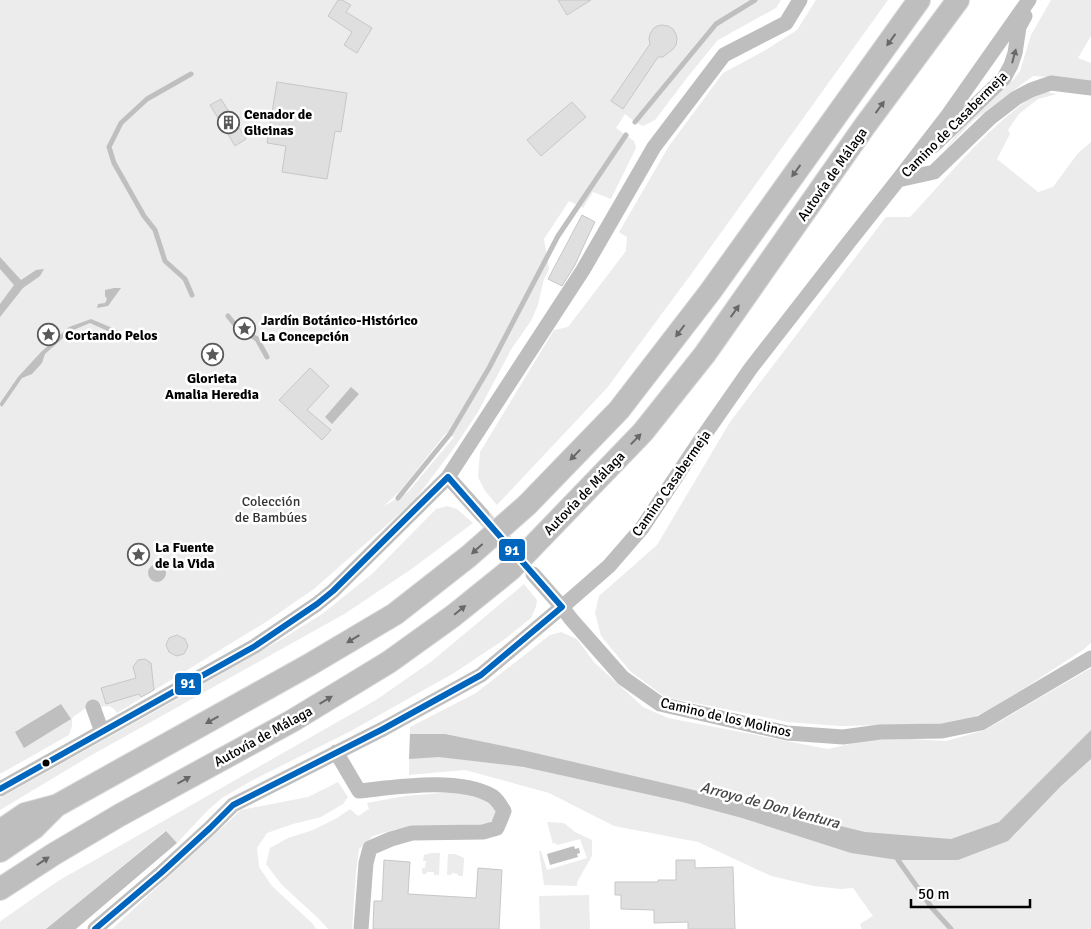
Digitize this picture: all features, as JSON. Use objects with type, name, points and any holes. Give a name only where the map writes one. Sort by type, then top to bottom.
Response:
[{"type":"highway","points":[[0,831],[25,814],[56,806],[309,666],[395,614],[469,556],[527,505],[619,410],[666,350],[710,292],[919,0]]},
{"type":"highway","name":"Autovía de Málaga","points":[[1,889],[54,854],[112,820],[292,721],[389,662],[453,616],[510,570],[643,432],[705,354],[958,0]]},
{"type":"highway","points":[[0,851],[34,828],[56,806]]},
{"type":"street","points":[[0,789],[255,646],[333,591],[448,477],[582,270],[654,147],[724,55],[786,23],[800,0]]},
{"type":"street","name":"Camino de Casabermeja","points":[[898,180],[948,114],[1029,0]]},
{"type":"street","name":"Camino de Casabermeja","points":[[898,180],[1004,78],[1012,65],[1016,53],[1019,27],[1035,0]]},
{"type":"street","points":[[898,180],[934,172],[990,118],[1016,98],[1031,90],[1051,83],[1091,88]]},
{"type":"street","name":"Camino Casabermeja","points":[[95,929],[161,873],[233,805],[383,729],[481,675],[609,566],[642,528],[751,368],[898,180]]},
{"type":"street","points":[[448,477],[482,515]]},
{"type":"street","name":"Camino de los Molinos","points":[[534,574],[623,678],[660,704],[787,733],[844,737],[880,732],[942,731],[981,723],[1091,658]]},
{"type":"street","points":[[92,707],[102,732]]},
{"type":"street","points":[[336,752],[359,791],[418,785],[466,786],[494,797],[504,811],[497,828],[483,832],[412,833],[370,848],[366,863],[361,929]]},
{"type":"green space","name":"Jardín Botánico-Histórico La Concepción","points":[[0,0],[781,0],[776,8],[718,40],[655,120],[643,126],[625,114],[616,128],[634,141],[636,148],[611,199],[593,192],[583,208],[569,201],[544,239],[549,269],[531,321],[512,348],[478,412],[454,448],[414,501],[314,589],[266,622],[117,713],[109,706],[86,708],[73,717],[69,735],[0,774]],"holes":[[[446,433],[454,437],[408,492],[384,506],[401,490]]]},
{"type":"green space","points":[[816,0],[888,0],[607,388],[497,505],[485,491],[478,477],[480,452],[554,330],[568,327],[626,251],[627,237],[619,232],[669,146],[723,73],[764,51],[797,30]]},
{"type":"green space","points":[[1051,0],[1091,0],[1091,36],[1078,58],[1091,63],[1091,82],[1069,78],[1033,76],[974,120],[943,152],[970,117],[1013,80],[1020,71],[1031,35]]},
{"type":"green space","points":[[1041,91],[1057,94],[1038,99],[1019,114],[1008,130],[1010,134],[997,159],[1038,192],[1053,187],[1078,153],[1091,142],[1091,643],[992,709],[972,718],[941,724],[840,726],[788,722],[665,697],[630,671],[601,636],[595,613],[599,596],[657,545],[730,422],[886,217],[910,217],[988,133],[1022,104]]},
{"type":"green space","points":[[447,506],[457,509],[473,523],[413,568],[346,613],[90,756],[0,810],[0,798],[172,702],[322,614],[372,574],[436,509]]},
{"type":"green space","points":[[524,584],[537,600],[531,618],[505,639],[454,673],[349,732],[253,780],[222,798],[177,843],[165,831],[46,929],[0,929],[0,922],[2,920],[58,881],[376,700],[432,661]]},
{"type":"green space","points":[[561,632],[577,639],[594,662],[643,707],[668,718],[828,749],[876,738],[946,741],[985,730],[1091,668],[1091,929],[862,929],[860,924],[873,916],[853,888],[840,889],[814,886],[771,876],[698,842],[614,826],[549,793],[465,770],[409,775],[410,727],[476,693],[550,635]]},
{"type":"green space","points":[[338,782],[348,797],[343,804],[321,817],[267,833],[257,848],[259,867],[272,886],[316,929],[112,929],[241,810],[308,797]]},
{"type":"green space","points":[[453,792],[491,801],[498,811],[494,819],[486,825],[397,829],[373,836],[359,849],[352,929],[328,929],[282,885],[266,864],[270,848],[288,838],[313,830],[350,809],[358,816],[369,809],[367,803],[405,796]]},
{"type":"green space","points":[[547,822],[564,823],[575,832],[592,840],[592,856],[577,882],[577,886],[544,885],[539,851],[541,851],[547,870],[587,858],[580,839],[557,845],[553,844]]},
{"type":"green space","points":[[440,853],[439,875],[434,875],[434,872],[422,874],[422,868],[425,868],[426,861],[423,861],[424,855]]},
{"type":"green space","points":[[448,854],[455,854],[464,858],[463,876],[452,873],[447,875]]},
{"type":"green space","points":[[589,895],[590,929],[540,929],[539,896]]},
{"type":"shaded area","points":[[0,257],[21,280],[36,270],[44,269],[40,276],[23,288],[0,317],[0,304],[14,285],[0,269]]},
{"type":"shaded area","points":[[121,288],[108,306],[97,308],[98,304],[105,303],[107,299],[105,290]]},
{"type":"shaded area","points":[[91,319],[122,332],[121,337],[90,323],[71,331],[45,354],[42,363],[32,374],[22,378],[2,407],[0,405],[18,377],[41,352],[69,327]]},
{"type":"shaded area","points":[[351,387],[359,394],[332,424],[325,417]]},
{"type":"shaded area","points":[[157,564],[163,567],[166,573],[163,579],[157,582],[151,579],[148,573],[151,567]]},
{"type":"shaded area","points":[[61,704],[71,719],[24,748],[15,732]]},
{"type":"shaded area","points":[[1091,730],[1091,759],[1061,786],[1008,841],[958,860],[898,860],[851,853],[742,818],[682,802],[524,767],[439,757],[409,759],[410,734],[445,734],[681,787],[865,832],[951,839],[999,822]]},
{"type":"shaded area","points":[[166,831],[177,843],[76,929],[46,929]]},
{"type":"shaded area","points":[[574,846],[575,849],[579,848],[580,853],[577,854],[578,857],[550,865],[547,854]]},
{"type":"building","points":[[338,0],[351,5],[346,12],[372,28],[357,53],[344,45],[352,32],[328,16]]},
{"type":"building","points":[[558,0],[591,0],[567,15]]},
{"type":"building","points":[[662,25],[673,29],[677,39],[676,45],[663,57],[658,57],[623,109],[611,101],[650,44],[650,34],[653,29]]},
{"type":"building","points":[[277,82],[347,93],[341,132],[335,131],[327,179],[282,172],[286,146],[267,143]]},
{"type":"building","name":"Cenador de Glicinas","points":[[221,99],[246,139],[235,146],[210,105]]},
{"type":"building","points":[[572,102],[586,117],[541,156],[527,140]]},
{"type":"building","points":[[582,215],[595,222],[575,265],[562,286],[548,279]]},
{"type":"building","points":[[310,368],[329,386],[307,410],[331,430],[322,440],[279,400]]},
{"type":"building","points":[[177,635],[185,639],[188,646],[184,654],[176,656],[169,652],[166,645],[169,638]]},
{"type":"building","points":[[145,659],[151,663],[154,690],[141,697],[139,694],[106,704],[101,688],[136,678],[133,667],[138,660]]},
{"type":"building","points":[[384,860],[410,862],[408,894],[476,898],[478,868],[502,870],[499,929],[373,929],[374,901],[382,901]]},
{"type":"building","points":[[676,860],[695,860],[695,868],[733,867],[735,929],[688,929],[688,922],[654,923],[654,910],[621,909],[621,895],[615,895],[615,882],[676,880]]},
{"type":"waterway","points":[[635,122],[716,24],[755,0]]},
{"type":"waterway","points":[[191,74],[147,99],[121,123],[109,147],[114,163],[144,216],[155,230],[165,261],[185,279],[192,295]]},
{"type":"waterway","points":[[398,498],[450,434],[489,368],[558,236],[626,135]]},
{"type":"waterway","points":[[228,316],[236,326],[257,339],[267,357]]},
{"type":"waterway","points":[[896,853],[898,860],[932,908],[951,929]]},
{"type":"tunnel","points":[[482,515],[526,565]]},
{"type":"transit line","name":"91","points":[[0,789],[255,646],[317,604],[333,591],[448,477],[562,607],[481,675],[383,729],[233,805],[161,873],[95,929]]},
{"type":"place","name":"Cenador de Glicinas","points":[[228,122]]},
{"type":"place","name":"Jardín Botánico-Histórico La Concepción","points":[[245,328]]},
{"type":"place","name":"Cortando Pelos","points":[[49,335]]},
{"type":"place","name":"Glorieta Amalia Heredia","points":[[212,355]]},
{"type":"place","name":"La Fuente de la Vida","points":[[139,555]]},
{"type":"park label","name":"Colección de Bambúes","points":[[271,510]]},
{"type":"water label","name":"Arroyo de Don Ventura","points":[[770,805]]}]
